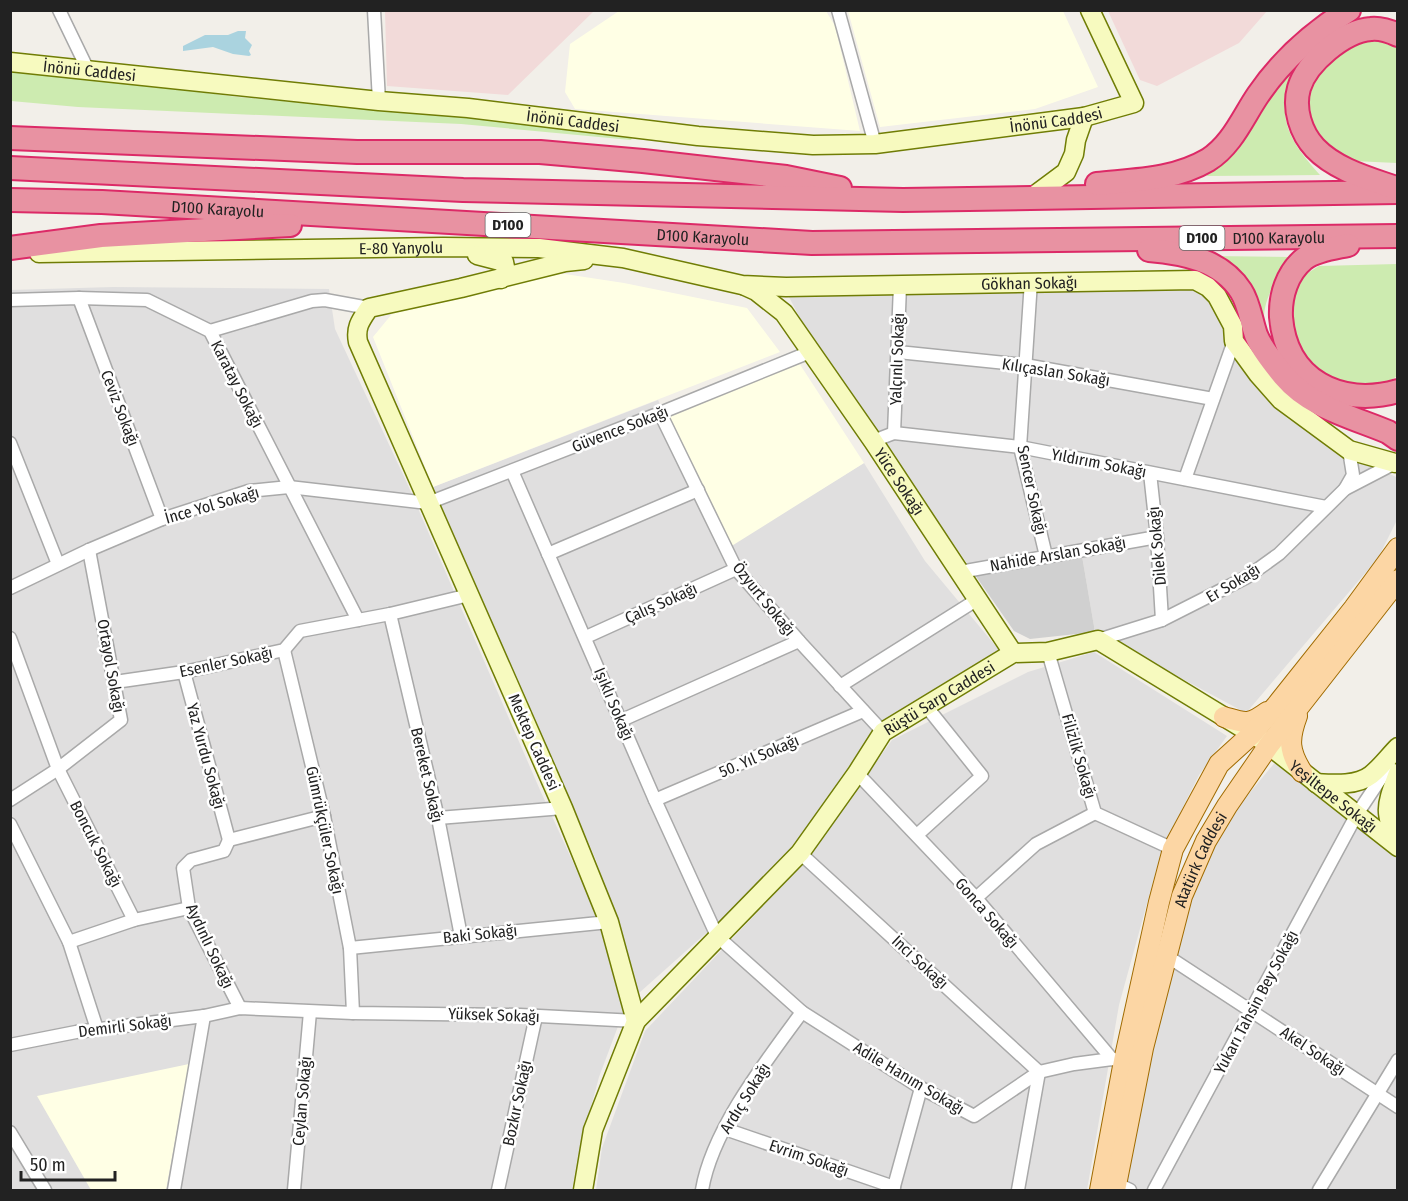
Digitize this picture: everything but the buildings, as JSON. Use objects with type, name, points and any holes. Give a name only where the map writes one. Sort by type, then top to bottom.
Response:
[{"type":"highway","points":[[1031,198],[1069,187],[1169,177],[1209,159],[1238,130],[1258,96],[1276,72],[1317,33],[1349,10]]},
{"type":"highway","points":[[1398,35],[1373,28],[1358,31],[1341,40],[1314,63],[1299,88],[1297,102],[1299,121],[1316,149],[1331,161],[1398,191]]},
{"type":"highway","points":[[10,138],[323,151],[540,152],[786,177],[903,200]]},
{"type":"highway","points":[[10,163],[61,169]]},
{"type":"highway","name":"D100 Karayolu","points":[[10,168],[463,190],[903,200],[1398,191]]},
{"type":"highway","name":"D100 Karayolu","points":[[10,200],[102,202],[812,243],[1397,236]]},
{"type":"highway","points":[[10,248],[100,236],[391,218]]},
{"type":"highway","points":[[1397,236],[1325,250],[1305,258],[1288,278],[1280,302],[1282,331],[1292,356],[1314,380],[1331,390],[1354,397],[1378,396],[1398,391]]},
{"type":"highway","points":[[1007,240],[1166,251],[1196,258],[1222,270],[1242,292],[1257,337],[1285,377],[1311,400],[1388,432],[1398,439]]},
{"type":"main road","name":"Atatürk Caddesi","points":[[1115,1189],[1118,1060],[1173,849],[1219,764],[1252,734],[1276,706],[1354,608],[1398,548]]},
{"type":"main road","name":"Atatürk Caddesi","points":[[1115,1189],[1143,1048],[1182,896],[1206,841],[1269,745],[1398,580]]},
{"type":"main road","points":[[1303,701],[1290,743],[1293,757],[1309,777]]},
{"type":"main road","points":[[1224,717],[1253,722],[1276,706]]},
{"type":"street","points":[[59,10],[88,70]]},
{"type":"street","points":[[374,10],[379,100]]},
{"type":"street","points":[[838,10],[875,144]]},
{"type":"street","name":"İnönü Caddesi","points":[[10,62],[468,108],[710,137],[813,145],[875,144],[1084,117],[1134,103],[1090,10]]},
{"type":"street","points":[[1031,198],[1066,172],[1074,154],[1084,117]]},
{"type":"street","points":[[442,247],[501,260],[507,268],[501,279]]},
{"type":"street","name":"E-80 Yanyolu","points":[[10,253],[442,247],[539,248],[613,257],[742,285],[786,287]]},
{"type":"street","points":[[210,332],[312,301],[325,300],[369,308],[501,279],[565,262],[613,257]]},
{"type":"street","name":"Gökhan Sokağı","points":[[786,287],[1031,281],[1195,280],[1208,287],[1216,296],[1233,326],[1234,341],[1281,400],[1349,450]]},
{"type":"street","name":"Sencer Sokağı","points":[[1031,281],[1020,447],[1046,556]]},
{"type":"street","name":"Yüce Sokağı","points":[[742,285],[756,291],[784,313],[873,441],[1013,653]]},
{"type":"street","name":"Yalçınlı Sokağı","points":[[894,433],[900,285]]},
{"type":"street","points":[[784,313],[783,300],[786,287]]},
{"type":"street","name":"Karatay Sokağı","points":[[10,300],[79,298],[147,300],[210,332],[358,620]]},
{"type":"street","name":"Ceviz Sokağı","points":[[79,298],[162,519]]},
{"type":"street","name":"Mektep Caddesi","points":[[369,308],[357,327],[358,342],[563,808],[609,922],[636,1021]]},
{"type":"street","points":[[1185,479],[1234,341]]},
{"type":"street","name":"Güvence Sokağı","points":[[428,503],[810,352]]},
{"type":"street","name":"Kılıçaslan Sokağı","points":[[898,352],[1025,365],[1213,399]]},
{"type":"street","name":"Özyurt Sokağı","points":[[660,413],[736,569],[883,732]]},
{"type":"street","name":"Yıldırım Sokağı","points":[[873,441],[894,433],[1020,447],[1326,507]]},
{"type":"street","points":[[10,443],[58,564]]},
{"type":"street","points":[[1345,489],[1353,475],[1349,450],[1395,463]]},
{"type":"street","name":"Er Sokağı","points":[[1098,640],[1162,620],[1247,577],[1279,554],[1345,489],[1395,463]]},
{"type":"street","name":"Işıklı Sokağı","points":[[512,471],[717,936]]},
{"type":"street","name":"Dilek Sokağı","points":[[1150,473],[1162,620]]},
{"type":"street","name":"İnce Yol Sokağı","points":[[10,588],[88,550],[162,519],[249,491],[289,487],[428,503]]},
{"type":"street","points":[[548,554],[698,490]]},
{"type":"street","name":"Nahide Arslan Sokağı","points":[[960,572],[1157,537]]},
{"type":"street","name":"Ortayol Sokağı","points":[[10,800],[58,769],[122,720],[88,550]]},
{"type":"street","name":"Çalış Sokağı","points":[[585,637],[736,569]]},
{"type":"street","name":"Esenler Sokağı","points":[[115,682],[184,672],[284,650],[300,631],[390,614],[469,595]]},
{"type":"street","points":[[840,686],[978,599]]},
{"type":"street","name":"Bereket Sokağı","points":[[390,614],[438,818],[461,936]]},
{"type":"street","name":"Boncuk Sokağı","points":[[10,638],[58,769],[134,920]]},
{"type":"street","points":[[1098,640],[1269,745]]},
{"type":"street","name":"Rüştü Sarp Caddesi","points":[[636,1021],[800,853],[883,732],[1013,653],[1048,652],[1098,640]]},
{"type":"street","points":[[622,720],[799,641]]},
{"type":"street","name":"Gümrükçüler Sokağı","points":[[284,650],[324,816],[350,948],[353,1013]]},
{"type":"street","name":"Filizlik Sokağı","points":[[1048,652],[1095,813],[1173,849]]},
{"type":"street","name":"Yaz Yurdu Sokağı","points":[[184,672],[229,840]]},
{"type":"street","points":[[916,835],[982,776],[926,706]]},
{"type":"street","name":"50. Yıl Sokağı","points":[[656,800],[863,711]]},
{"type":"street","name":"Yeşiltepe Sokağı","points":[[1269,745],[1398,846]]},
{"type":"street","points":[[1309,777],[1337,784],[1356,782],[1371,776],[1398,747]]},
{"type":"street","name":"Yukarı Tahsin Bey Sokağı","points":[[1154,1191],[1357,814],[1398,753]]},
{"type":"street","name":"Gonca Sokağı","points":[[857,773],[976,898],[1118,1060]]},
{"type":"street","points":[[1398,773],[1387,804],[1387,817],[1398,846]]},
{"type":"street","points":[[438,818],[563,808]]},
{"type":"street","points":[[976,898],[1036,844],[1095,813]]},
{"type":"street","points":[[229,840],[324,816]]},
{"type":"street","points":[[10,825],[69,942],[98,1029]]},
{"type":"street","name":"Aydınlı Sokağı","points":[[229,840],[225,850],[190,860],[183,868],[189,908],[240,1008]]},
{"type":"street","name":"İnci Sokağı","points":[[800,853],[1039,1072]]},
{"type":"street","points":[[69,942],[134,920],[189,908]]},
{"type":"street","name":"Baki Sokağı","points":[[350,948],[609,922]]},
{"type":"street","name":"Adile Hanım Sokağı","points":[[717,936],[802,1012],[921,1088],[974,1116],[1039,1072],[1074,1064],[1118,1060]]},
{"type":"street","name":"Akel Sokağı","points":[[1167,956],[1398,1107]]},
{"type":"street","name":"Demirli Sokağı","points":[[10,1046],[76,1032],[204,1016],[240,1008],[310,1012]]},
{"type":"street","name":"Yüksek Sokağı","points":[[310,1012],[536,1016],[636,1021]]},
{"type":"street","name":"Ceylan Sokağı","points":[[294,1191],[310,1012]]},
{"type":"street","name":"Ardıç Sokağı","points":[[702,1191],[711,1158],[724,1129],[752,1081],[802,1012]]},
{"type":"street","points":[[174,1191],[204,1016]]},
{"type":"street","name":"Bozkır Sokağı","points":[[498,1191],[536,1016]]},
{"type":"street","points":[[583,1191],[593,1130],[636,1021]]},
{"type":"street","points":[[1319,1191],[1398,1060]]},
{"type":"street","points":[[1018,1191],[1039,1072]]},
{"type":"street","points":[[893,1189],[921,1088]]},
{"type":"street","name":"Evrim Sokağı","points":[[724,1129],[893,1189]]},
{"type":"street","points":[[10,1132],[45,1191]]},
{"type":"shaded area","points":[[385,10],[594,11],[508,95],[387,86]]},
{"type":"shaded area","points":[[619,11],[826,11],[835,26],[860,131],[575,109],[565,92],[570,44]]},
{"type":"shaded area","points":[[848,11],[1063,11],[1098,87],[1035,109],[880,127]]},
{"type":"shaded area","points":[[1108,11],[1267,11],[1239,43],[1157,86],[1140,80]]},
{"type":"shaded area","points":[[545,271],[624,283],[747,308],[780,352],[433,487],[373,337],[396,309]]},
{"type":"shaded area","points":[[1192,285],[1214,306],[1240,365],[1287,418],[1332,447],[1396,477],[1398,481],[1397,520],[1378,558],[1246,713],[1095,632],[1082,556],[975,575],[805,328],[789,297]]},
{"type":"shaded area","points":[[113,287],[329,289],[335,329],[407,483],[540,790],[598,917],[626,1005],[599,1077],[578,1155],[572,1190],[11,1190],[10,290]]},
{"type":"shaded area","points":[[799,363],[864,463],[730,547],[665,414]]},
{"type":"shaded area","points":[[658,400],[730,546],[864,463],[925,561],[999,650],[878,726],[809,833],[723,918],[639,993],[596,860],[433,487]]},
{"type":"shaded area","points":[[1082,556],[1095,632],[1030,639],[1014,631],[975,575]]},
{"type":"shaded area","points":[[1094,652],[1227,736],[1199,775],[1162,849],[1119,1005],[1087,1190],[596,1190],[602,1148],[645,1031],[802,865],[892,740],[1028,672]]},
{"type":"shaded area","points":[[1277,760],[1397,857],[1397,1190],[1122,1190],[1123,1172],[1189,891],[1223,825]]},
{"type":"shaded area","points":[[189,1064],[166,1190],[91,1190],[37,1096]]},
{"type":"green space","points":[[1369,40],[1381,40],[1398,49],[1397,163],[1353,161],[1325,146],[1313,130],[1308,114],[1307,100],[1312,83],[1338,52]]},
{"type":"green space","points":[[1294,65],[1301,66],[1287,96],[1286,122],[1294,141],[1320,175],[1206,176],[1235,151],[1267,100]]},
{"type":"green space","points":[[11,68],[238,97],[635,132],[631,140],[461,124],[78,107],[11,101]]},
{"type":"green space","points":[[1213,256],[1292,257],[1274,286],[1265,310],[1265,326],[1273,350]]},
{"type":"green space","points":[[1397,264],[1397,376],[1377,390],[1338,382],[1305,359],[1288,318],[1293,296],[1303,276],[1319,266]]},
{"type":"water","points":[[246,31],[245,38],[252,45],[249,56],[233,54],[213,47],[183,51],[183,46],[205,35],[228,35]]}]
